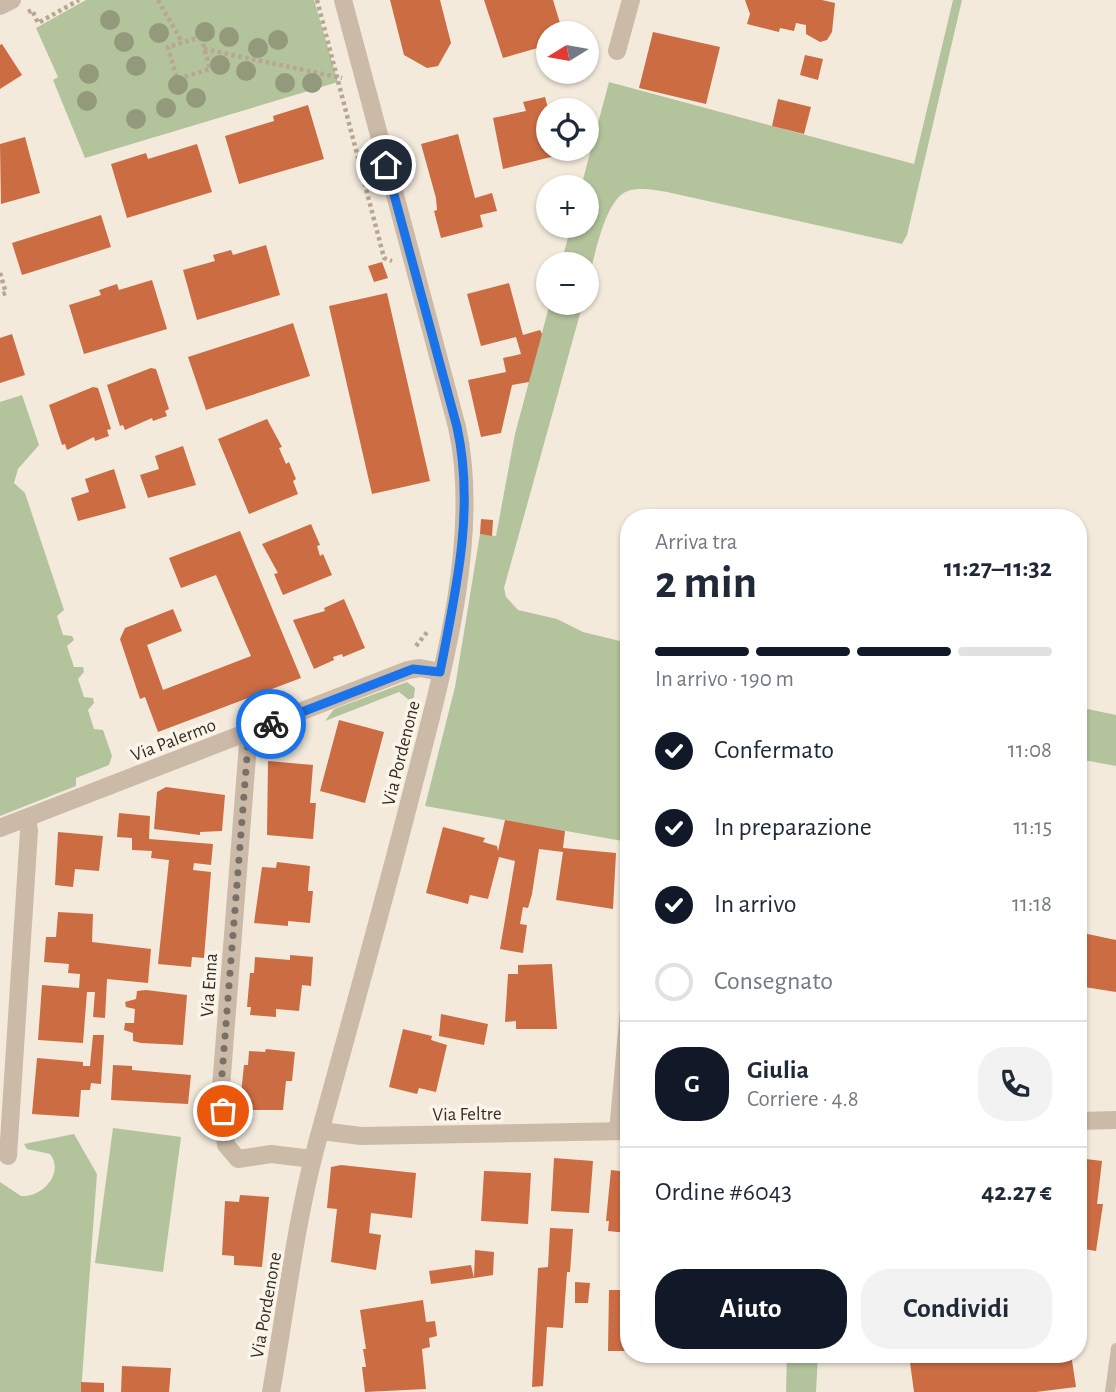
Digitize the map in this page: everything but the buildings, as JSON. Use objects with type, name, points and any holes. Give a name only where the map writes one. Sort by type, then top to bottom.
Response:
[{"type":"street","name":"Via Pordenone","points":[[271,1392],[313,1159],[384,898],[440,672],[460,558],[466,505],[464,468],[457,427],[343,0]]},
{"type":"street","points":[[617,51],[631,0]]},
{"type":"street","points":[[0,6],[16,8]]},
{"type":"street","name":"Via Palermo","points":[[0,828],[413,669],[440,672]]},
{"type":"street","name":"Via Enna","points":[[246,733],[248,744],[220,1100],[225,1140],[231,1154],[238,1159],[271,1154],[313,1159]]},
{"type":"street","points":[[8,1156],[29,831],[27,818]]},
{"type":"street","points":[[1087,1121],[1116,1120]]},
{"type":"street","name":"Via Feltre","points":[[321,1131],[370,1136],[620,1131]]},
{"type":"lane","points":[[1110,1392],[1116,1348]]},
{"type":"path","points":[[16,8],[32,10],[37,23],[79,0]]},
{"type":"path","points":[[158,0],[183,42]]},
{"type":"path","points":[[317,0],[340,78],[384,258],[392,260],[395,272]]},
{"type":"path","points":[[201,37],[210,69],[177,79],[168,47],[183,42],[201,37]]},
{"type":"path","points":[[204,49],[340,78],[362,72]]},
{"type":"path","points":[[0,274],[6,293],[0,295]]},
{"type":"path","points":[[410,651],[421,641],[432,622]]},
{"type":"green space","points":[[86,0],[314,0],[338,82],[85,158],[53,80],[58,77],[36,28]]},
{"type":"green space","points":[[953,0],[962,0],[907,235],[902,244],[647,189],[628,191],[619,197],[612,206],[599,238],[599,175],[584,175],[588,161],[599,161],[599,120],[609,82],[914,164]]},
{"type":"green space","points":[[568,238],[599,238],[596,252],[564,252]]},
{"type":"green space","points":[[547,315],[580,315],[504,588],[506,597],[518,610],[557,619],[583,632],[620,641],[620,841],[425,806],[455,687],[480,534],[496,536],[515,434]]},
{"type":"green space","points":[[22,395],[39,445],[18,469],[14,483],[25,493],[64,610],[57,616],[63,635],[72,636],[74,640],[67,646],[74,667],[83,667],[84,672],[78,679],[84,697],[93,698],[94,703],[88,710],[94,729],[103,730],[112,756],[109,765],[76,778],[76,786],[0,816],[0,402]]},
{"type":"green space","points":[[407,682],[415,688],[413,703],[399,692],[325,721],[334,709]]},
{"type":"green space","points":[[1087,709],[1116,715],[1116,766],[1087,761]]},
{"type":"green space","points":[[113,1128],[181,1137],[163,1272],[95,1263]]},
{"type":"green space","points":[[74,1134],[97,1174],[81,1392],[0,1392],[0,1182],[21,1196],[29,1196],[43,1189],[53,1176],[54,1161],[50,1154],[27,1149],[24,1144]]},
{"type":"green space","points":[[787,1363],[818,1363],[816,1392],[786,1392]]},
{"type":"way so far","points":[[223,1111],[220,1100],[248,744],[246,733],[271,724]]},
{"type":"route","points":[[271,724],[413,669],[440,672],[456,587],[466,486],[457,427],[386,165]]}]
